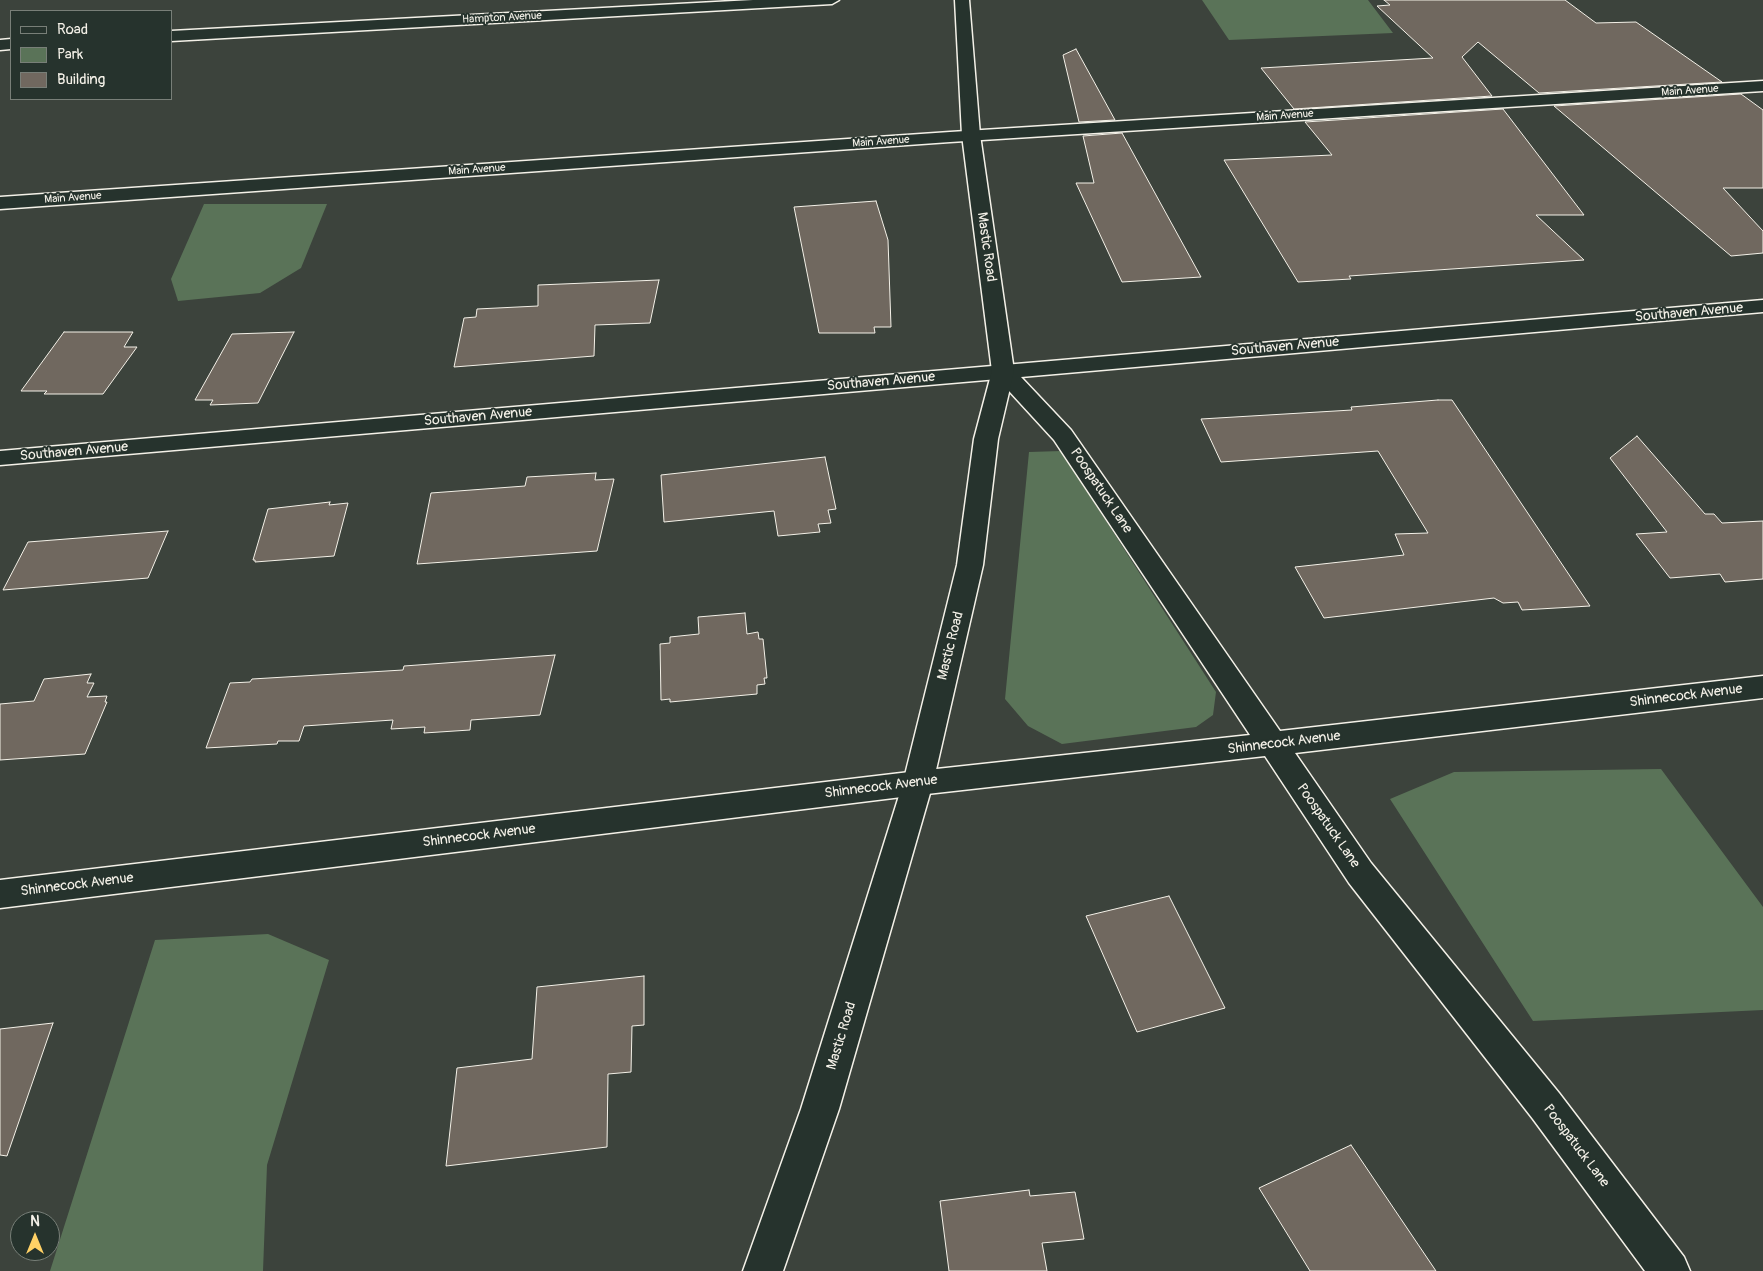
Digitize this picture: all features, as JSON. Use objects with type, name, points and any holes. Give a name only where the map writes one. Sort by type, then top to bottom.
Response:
[{"type":"street","name":"Hampton Avenue","points":[[172,36],[832,0]]},
{"type":"street","name":"Mastic Road","points":[[763,1271],[820,1109],[918,783],[970,565],[986,439],[1003,371],[971,136],[962,0]]},
{"type":"street","name":"Main Avenue","points":[[0,203],[971,136],[1763,86]]},
{"type":"street","name":"Southaven Avenue","points":[[0,458],[1763,306]]},
{"type":"street","name":"Poospatuck Lane","points":[[1003,371],[1063,435],[1360,873],[1546,1106],[1670,1271]]},
{"type":"street","name":"Shinnecock Avenue","points":[[0,894],[918,783],[1763,687]]},
{"type":"green space","points":[[1202,0],[1368,0],[1393,33],[1229,40]]},
{"type":"green space","points":[[204,204],[327,204],[301,268],[260,293],[178,301],[171,279]]},
{"type":"green space","points":[[1061,451],[1216,692],[1213,715],[1196,727],[1062,744],[1028,726],[1005,699],[1029,452]]},
{"type":"green space","points":[[1661,769],[1763,907],[1763,1010],[1533,1021],[1390,799],[1454,772]]},
{"type":"green space","points":[[268,934],[329,960],[267,1165],[263,1271],[50,1271],[53,1261],[60,1261],[60,1239],[155,940]]},
{"type":"building","points":[[1384,0],[1565,0],[1596,23],[1636,22],[1722,82],[1539,93],[1478,42],[1462,57],[1492,96],[1294,109],[1261,68],[1433,58],[1377,6],[1390,5]]},
{"type":"building","points":[[1076,49],[1115,120],[1079,122],[1063,55]]},
{"type":"building","points":[[1741,94],[1763,110],[1763,188],[1723,188],[1763,231],[1763,253],[1731,256],[1554,106]]},
{"type":"building","points":[[1503,109],[1584,215],[1536,215],[1584,260],[1349,276],[1351,279],[1298,282],[1224,160],[1332,155],[1305,122]]},
{"type":"building","points":[[1122,133],[1201,277],[1122,282],[1076,183],[1094,183],[1083,136]]},
{"type":"building","points":[[876,201],[888,240],[891,327],[874,327],[875,333],[819,333],[794,207]]},
{"type":"building","points":[[659,280],[650,323],[595,325],[594,356],[454,367],[464,318],[476,317],[477,309],[538,306],[538,285]]},
{"type":"building","points":[[64,332],[133,332],[124,347],[137,347],[103,394],[44,394],[47,391],[21,391]]},
{"type":"building","points":[[294,332],[258,403],[210,405],[213,400],[195,400],[232,334]]},
{"type":"building","points":[[1452,400],[1590,606],[1522,610],[1518,602],[1503,603],[1494,598],[1324,618],[1295,567],[1404,555],[1395,534],[1428,533],[1378,451],[1221,462],[1201,419],[1352,410],[1351,407]]},
{"type":"building","points":[[1637,436],[1705,514],[1714,514],[1722,523],[1763,521],[1763,579],[1725,582],[1720,574],[1670,578],[1636,534],[1667,532],[1610,458]]},
{"type":"building","points":[[825,457],[836,509],[828,510],[831,523],[818,524],[820,532],[778,536],[774,511],[664,522],[661,475]]},
{"type":"building","points":[[596,473],[595,480],[614,479],[597,551],[417,564],[431,493],[525,486],[527,477]]},
{"type":"building","points":[[330,502],[329,505],[348,503],[334,556],[255,562],[253,560],[268,509]]},
{"type":"building","points":[[168,531],[148,578],[3,590],[28,542]]},
{"type":"building","points":[[745,613],[747,634],[758,632],[759,639],[763,639],[767,678],[764,678],[765,684],[757,685],[757,694],[670,702],[670,699],[661,700],[660,644],[670,643],[670,637],[699,634],[698,617]]},
{"type":"building","points":[[555,655],[540,715],[471,720],[470,730],[424,733],[425,727],[391,729],[393,720],[304,726],[299,741],[278,741],[277,744],[206,748],[230,683],[250,682],[252,679],[403,670],[404,666]]},
{"type":"building","points":[[91,674],[87,683],[94,683],[87,697],[107,696],[105,702],[107,702],[85,754],[0,760],[0,704],[34,701],[44,679]]},
{"type":"building","points":[[1169,896],[1225,1008],[1137,1032],[1086,916]]},
{"type":"building","points":[[644,976],[644,1025],[632,1026],[631,1072],[608,1074],[607,1147],[446,1166],[457,1068],[532,1059],[537,987]]},
{"type":"building","points":[[53,1023],[7,1156],[0,1155],[0,1029]]},
{"type":"building","points":[[1351,1145],[1436,1271],[1310,1271],[1259,1188]]},
{"type":"building","points":[[1029,1190],[1030,1196],[1075,1192],[1084,1239],[1042,1243],[1047,1271],[949,1271],[940,1201]]}]
